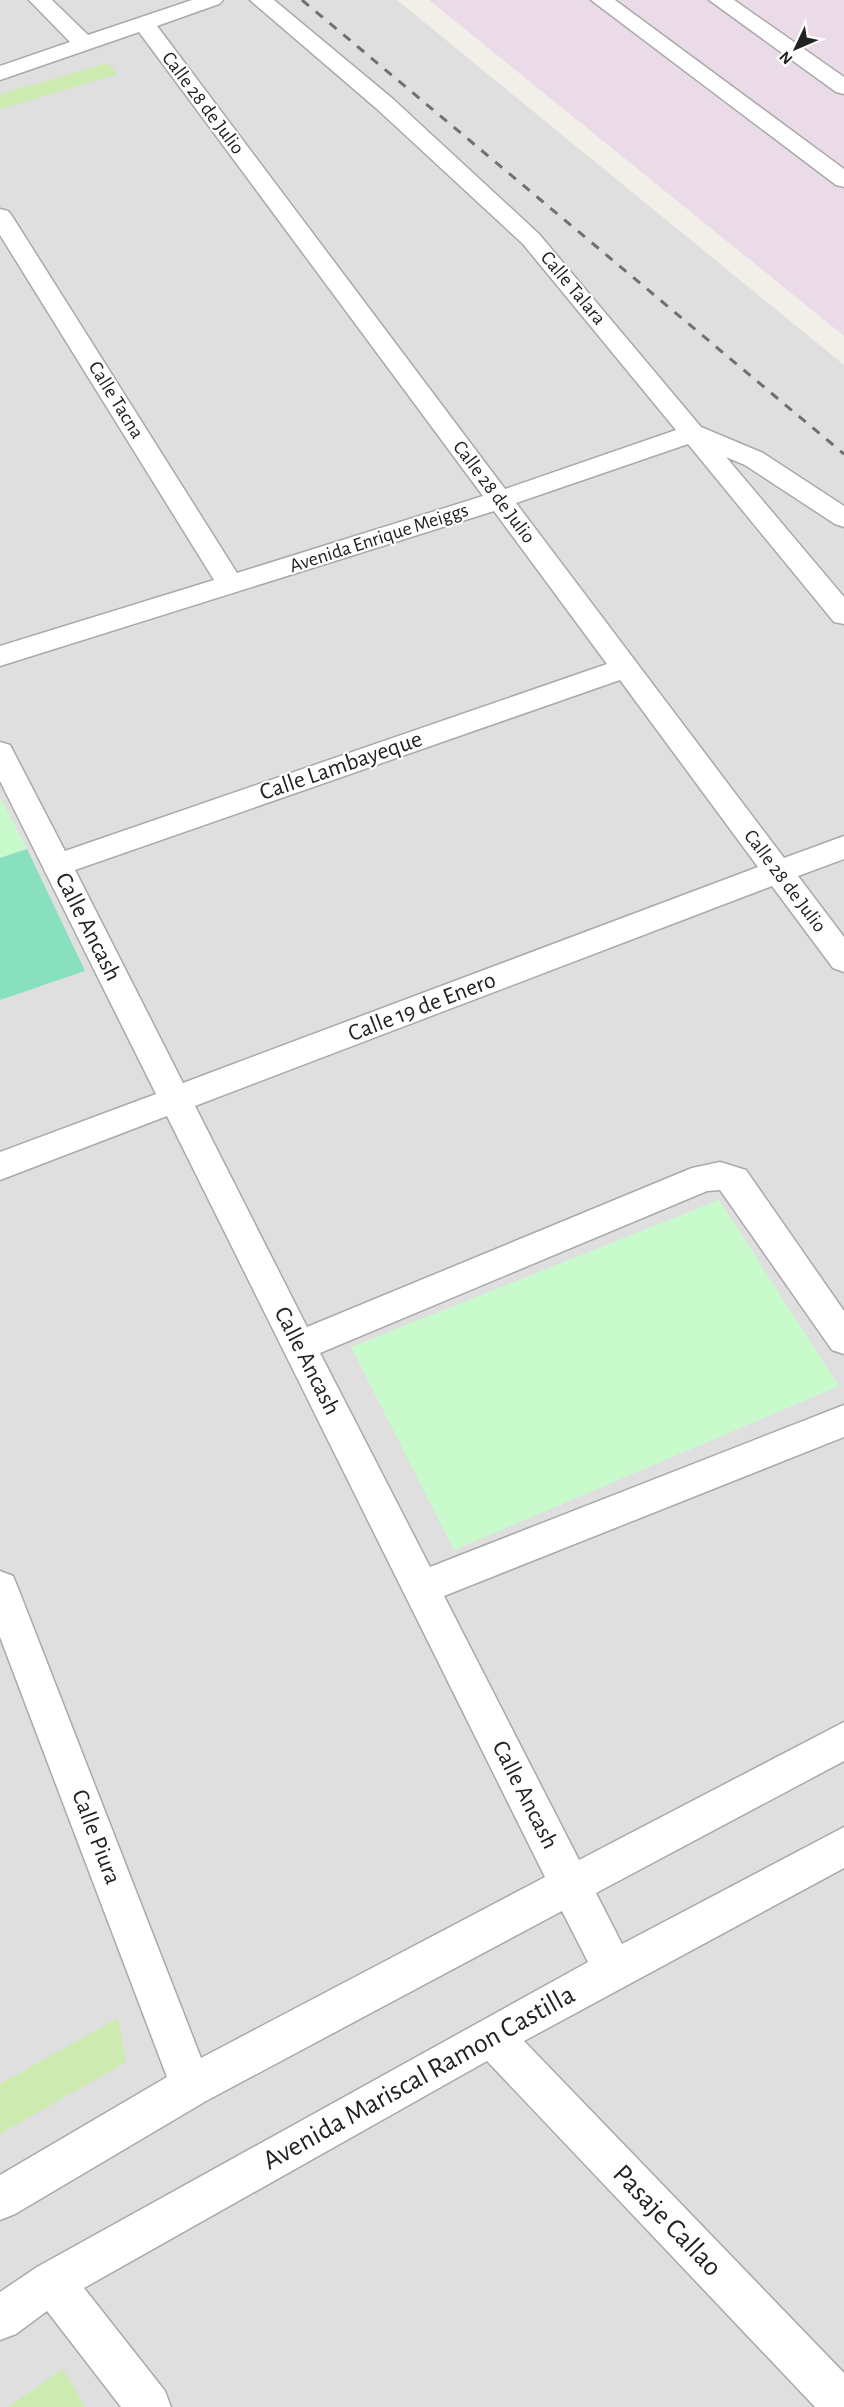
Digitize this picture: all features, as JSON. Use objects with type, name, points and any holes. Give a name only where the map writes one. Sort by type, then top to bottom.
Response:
[{"type":"street","points":[[40,0],[86,45]]},
{"type":"street","points":[[0,73],[212,0]]},
{"type":"street","name":"Calle Talara","points":[[261,0],[385,104],[531,239],[844,615]]},
{"type":"street","points":[[602,0],[844,180]]},
{"type":"street","points":[[720,0],[844,87]]},
{"type":"street","name":"Calle 28 de Julio","points":[[144,24],[844,960]]},
{"type":"street","name":"Calle Tacna","points":[[0,216],[231,585]]},
{"type":"street","points":[[694,433],[754,459],[844,518]]},
{"type":"street","name":"Avenida Enrique Meiggs","points":[[0,656],[499,500],[694,433]]},
{"type":"street","name":"Calle Lambayeque","points":[[57,865],[625,668]]},
{"type":"street","name":"Calle Ancash","points":[[0,752],[614,1970]]},
{"type":"street","name":"Calle 19 de Enero","points":[[0,1166],[844,847]]},
{"type":"street","points":[[299,1346],[704,1178],[720,1176],[734,1180],[844,1339]]},
{"type":"street","points":[[421,1588],[844,1421]]},
{"type":"street","name":"Calle Piura","points":[[0,1588],[192,2086]]},
{"type":"street","points":[[0,2199],[192,2086],[844,1741]]},
{"type":"street","name":"Avenida Mariscal Ramon Castilla","points":[[0,2318],[52,2282],[491,2036],[844,1847]]},
{"type":"street","name":"Pasaje Callao","points":[[491,2036],[844,2405]]},
{"type":"street","points":[[52,2282],[149,2407]]},
{"type":"shaded area","points":[[0,0],[397,0],[844,365],[844,2407],[0,2407]]},
{"type":"shaded area","points":[[429,0],[844,0],[844,336]]},
{"type":"green space","points":[[108,63],[118,74],[0,109],[0,94]]},
{"type":"green space","points":[[0,797],[27,849],[0,858]]},
{"type":"green space","points":[[27,849],[85,971],[0,1000],[0,858]]},
{"type":"green space","points":[[719,1200],[839,1386],[454,1550],[351,1347]]},
{"type":"green space","points":[[118,2018],[126,2062],[0,2134],[0,2084]]},
{"type":"green space","points":[[63,2369],[85,2407],[8,2407]]},
{"type":"railway","points":[[302,0],[844,454]]}]
